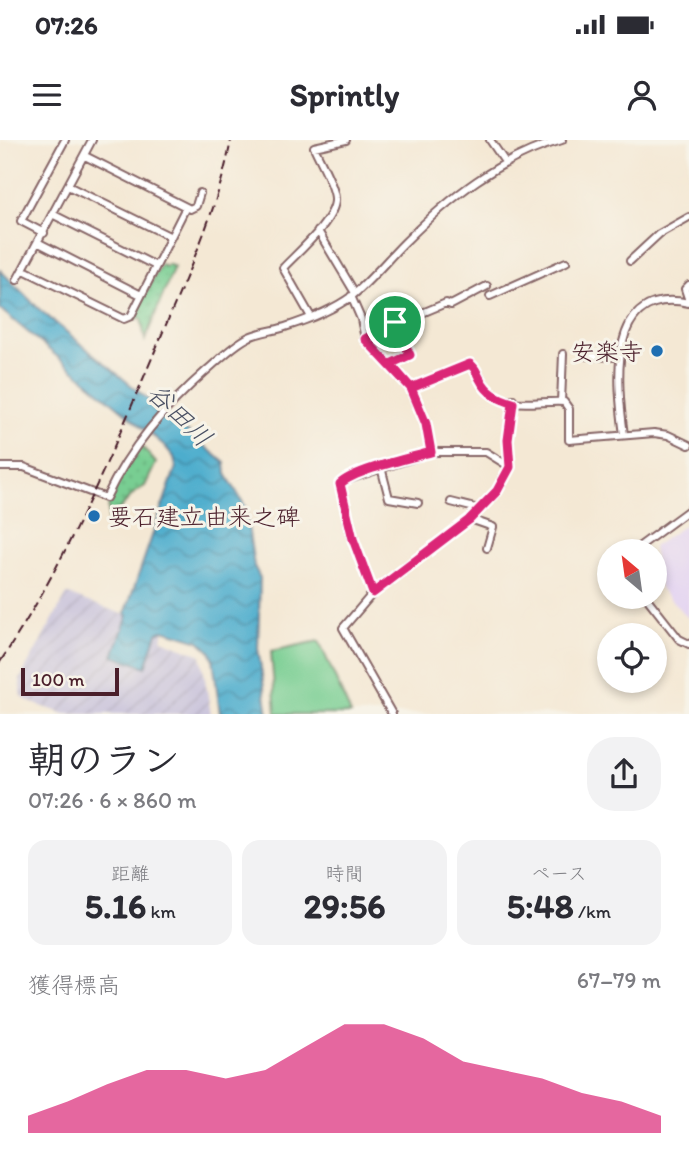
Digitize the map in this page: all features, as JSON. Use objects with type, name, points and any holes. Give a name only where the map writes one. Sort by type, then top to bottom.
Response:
[{"type":"street","points":[[44,233],[21,221],[65,140]]},
{"type":"street","points":[[17,280],[92,140]]},
{"type":"street","points":[[490,140],[505,162]]},
{"type":"street","points":[[0,467],[30,469],[106,498],[143,435],[167,407],[219,359],[250,337],[312,317],[353,294],[447,203],[505,162],[522,153],[562,140]]},
{"type":"street","points":[[312,317],[283,268],[318,231],[335,208],[335,197],[314,147],[340,141]]},
{"type":"street","points":[[85,156],[190,209],[196,206],[200,194]]},
{"type":"street","points":[[68,186],[171,237]]},
{"type":"street","points":[[24,270],[124,319],[131,316],[186,207]]},
{"type":"street","points":[[54,215],[156,266]]},
{"type":"street","points":[[630,261],[659,234],[689,217]]},
{"type":"street","points":[[318,231],[353,294],[365,339],[411,388],[426,424],[431,452]]},
{"type":"street","points":[[39,243],[141,295]]},
{"type":"street","points":[[491,296],[566,262]]},
{"type":"street","points":[[624,435],[619,357],[630,324],[643,307],[664,300],[689,302],[685,289],[689,285]]},
{"type":"street","points":[[415,316],[446,303],[451,305],[487,286]]},
{"type":"street","points":[[365,339],[395,322],[410,355],[390,364]]},
{"type":"street","points":[[561,402],[563,354]]},
{"type":"street","points":[[587,356],[619,357]]},
{"type":"street","points":[[411,388],[470,364],[475,367],[493,396],[513,401],[564,402],[569,409],[569,440],[624,435],[668,435],[689,444]]},
{"type":"street","points":[[393,714],[343,628],[373,593],[470,519],[497,491],[510,467],[508,440],[513,401]]},
{"type":"street","points":[[373,593],[353,539],[340,484],[342,481],[431,452],[486,452],[510,467]]},
{"type":"street","points":[[381,467],[389,498],[418,503]]},
{"type":"street","points":[[451,502],[479,509]]},
{"type":"street","points":[[650,539],[689,510]]},
{"type":"street","points":[[470,519],[494,527],[487,548]]},
{"type":"street","points":[[655,609],[679,639],[689,644]]},
{"type":"shaded area","points":[[689,522],[689,619],[667,595],[667,539],[665,539]]},
{"type":"shaded area","points":[[67,594],[164,629],[162,640],[201,655],[211,714],[65,714],[29,702],[21,695],[20,679]]},
{"type":"green space","points":[[161,264],[174,267],[145,340],[141,318],[132,320]]},
{"type":"green space","points":[[140,444],[156,463],[145,486],[135,492],[108,521],[109,498]]},
{"type":"green space","points":[[319,641],[351,714],[276,714],[271,651]]},
{"type":"water","points":[[0,270],[40,310],[225,463],[226,474],[245,506],[254,566],[260,578],[258,649],[268,714],[220,714],[213,658],[210,651],[199,641],[164,630],[157,633],[146,667],[113,656],[176,467],[174,457],[165,446],[0,309]]},
{"type":"railway","points":[[0,662],[47,585],[88,505],[201,241],[231,140]]},
{"type":"place","name":"安楽寺","points":[[657,351]]},
{"type":"place","name":"要石建立由来之碑","points":[[94,516]]},
{"type":"route","points":[[395,322],[365,339],[411,388],[470,364],[475,367],[493,396],[513,403],[508,440],[510,467],[497,491],[469,520],[373,593],[353,539],[340,484],[360,473],[431,452],[426,424],[411,388],[390,364],[410,355],[395,322]]},
{"type":"water label","name":"谷田川","points":[[180,415]]}]
